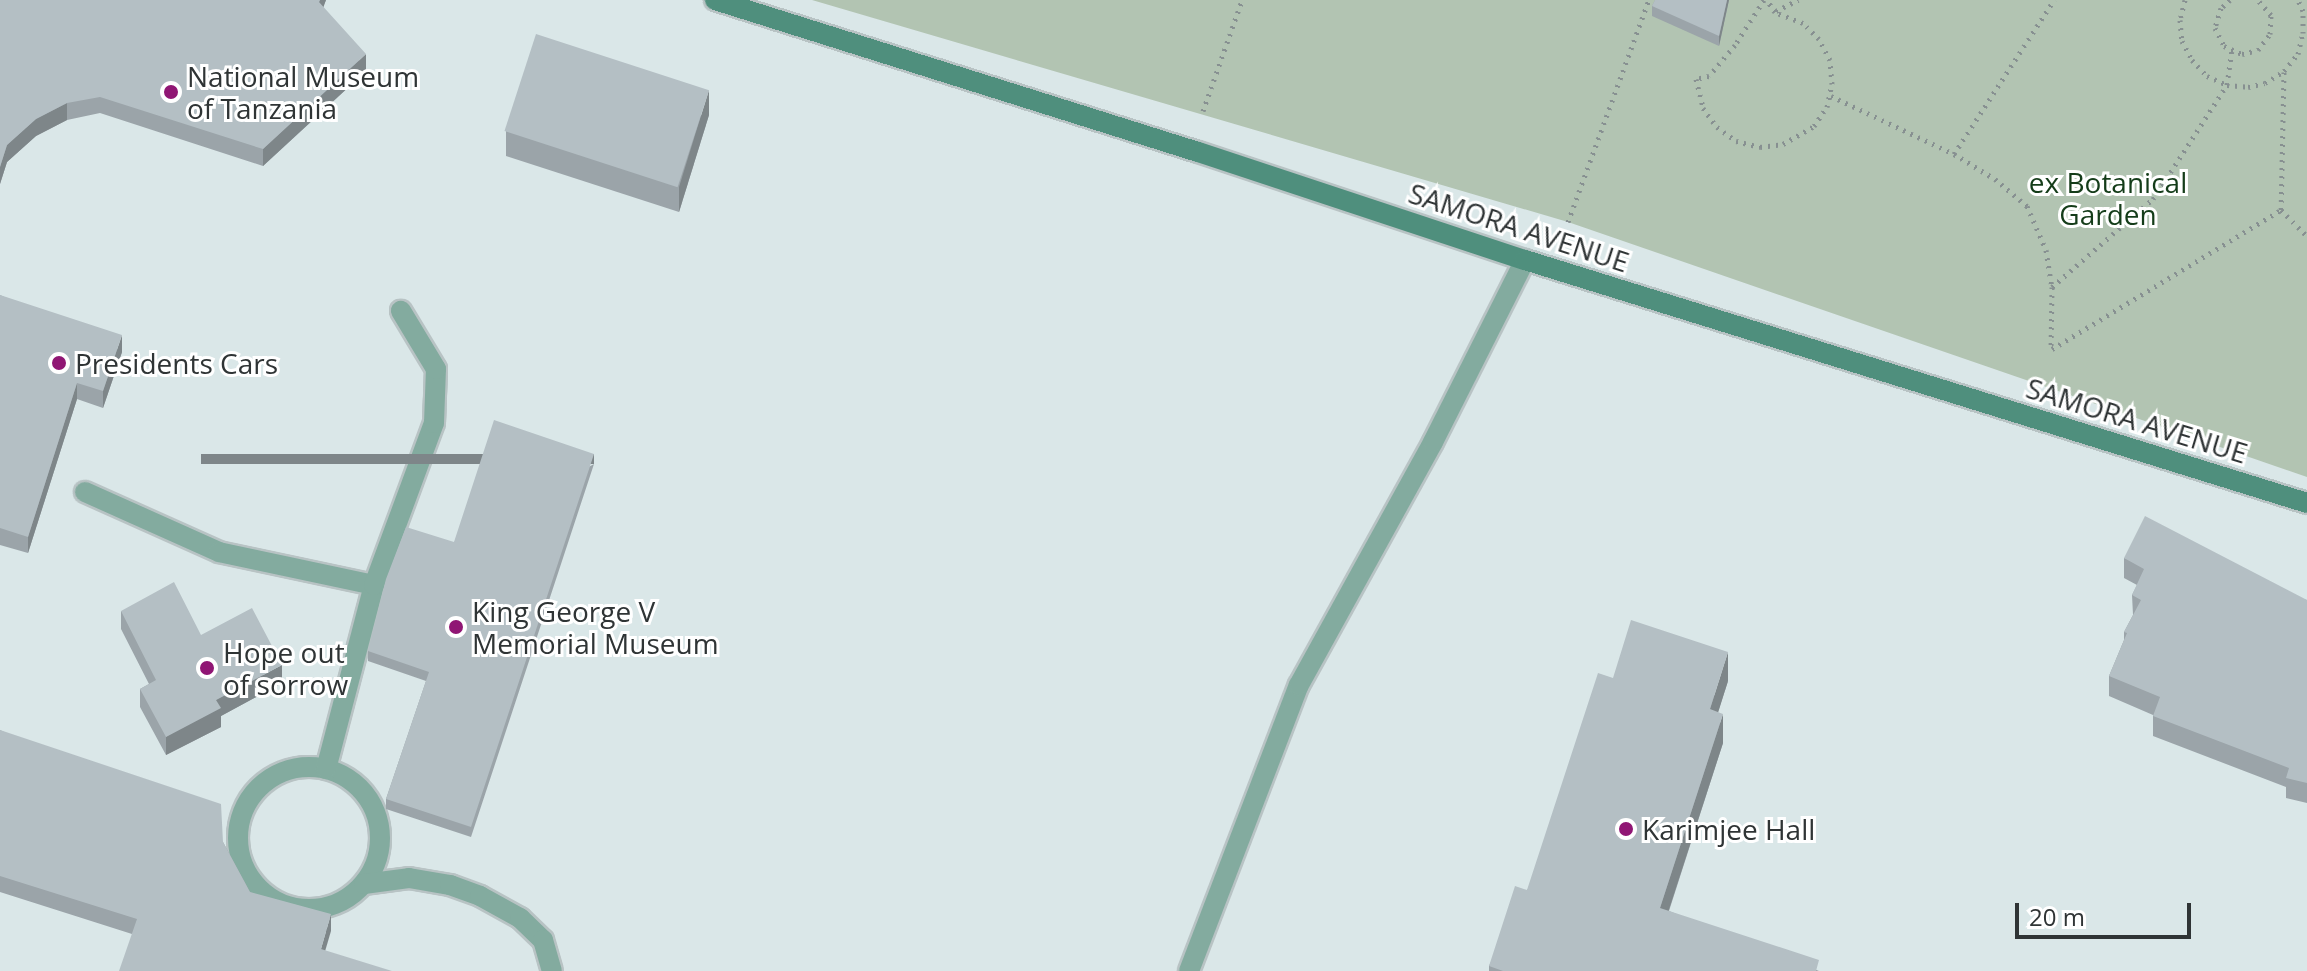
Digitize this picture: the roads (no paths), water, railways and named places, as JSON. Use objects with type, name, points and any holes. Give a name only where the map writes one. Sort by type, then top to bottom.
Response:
[{"type":"street","name":"SAMORA AVENUE","points":[[715,0],[1198,152],[1525,260],[2307,503]]},
{"type":"lane","points":[[1189,971],[1299,685],[1433,442],[1525,260]]},
{"type":"lane","points":[[326,769],[374,585],[427,443],[437,398],[436,369],[401,311]]},
{"type":"lane","points":[[85,492],[219,552],[374,585]]},
{"type":"lane","points":[[291,769],[326,769],[355,785],[371,801],[379,822],[381,843],[375,866],[364,884],[346,900],[323,909],[299,909],[276,902],[257,886],[244,866],[238,842],[241,818],[251,796],[269,779],[291,769]]},
{"type":"lane","points":[[364,884],[409,878],[480,896],[520,918],[543,940],[552,971]]},
{"type":"place","name":"National Museum of Tanzania","points":[[171,92]]},
{"type":"place","name":"Presidents Cars","points":[[59,363]]},
{"type":"place","name":"King George V Memorial Museum","points":[[456,627]]},
{"type":"place","name":"Hope out of sorrow","points":[[207,668]]},
{"type":"place","name":"Karimjee Hall","points":[[1626,829]]},
{"type":"park label","name":"ex Botanical Garden","points":[[2108,198]]}]
